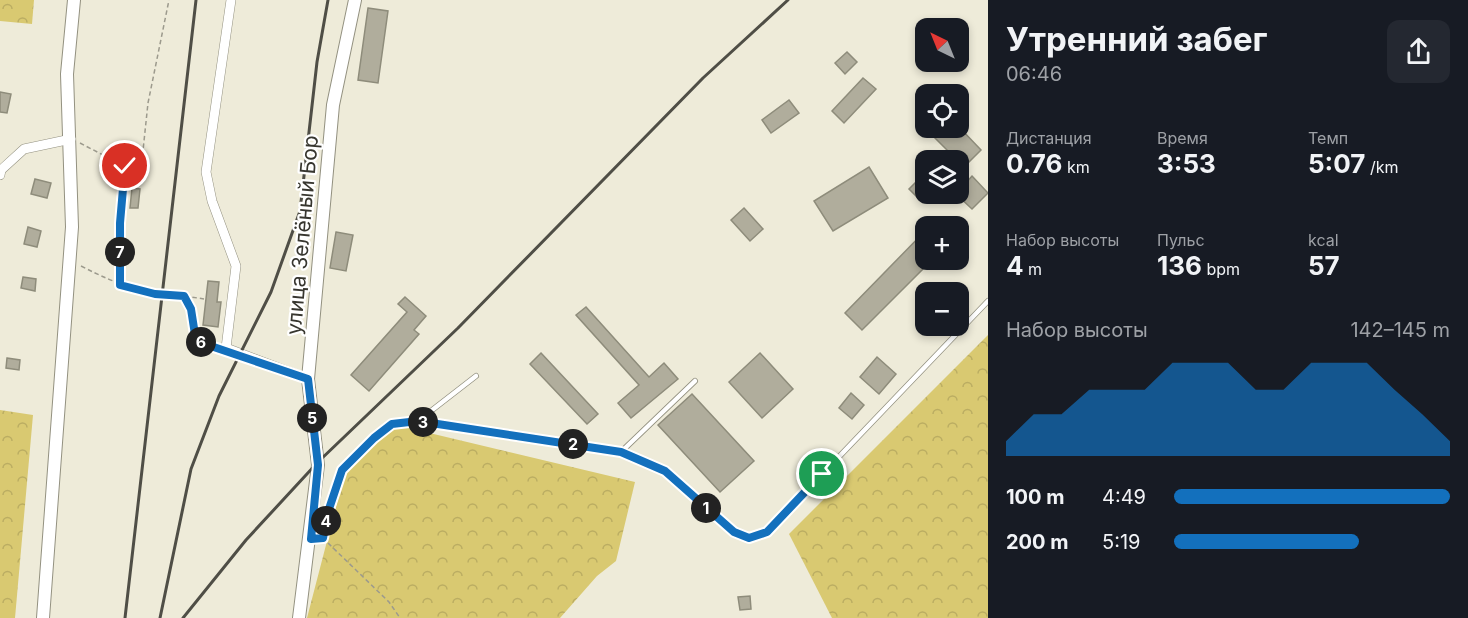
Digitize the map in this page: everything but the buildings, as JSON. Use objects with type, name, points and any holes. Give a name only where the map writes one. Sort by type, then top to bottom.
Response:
[{"type":"street","points":[[42,618],[72,227],[71,139],[67,74],[74,0]]},
{"type":"street","points":[[231,0],[206,172],[210,194],[236,266],[233,311],[226,345],[229,351],[308,379]]},
{"type":"street","name":"улица Зелёный Бор","points":[[299,618],[317,539],[318,465],[308,379],[333,105],[354,0]]},
{"type":"street","points":[[0,175],[1,170],[24,149],[71,139]]},
{"type":"lane","points":[[317,539],[342,470],[374,438],[392,424],[418,421],[621,452],[665,471],[734,532],[749,538],[767,532],[988,301]]},
{"type":"lane","points":[[418,421],[476,376]]},
{"type":"lane","points":[[621,452],[695,381]]},
{"type":"path","points":[[71,139],[94,148],[128,168],[142,160],[148,103],[169,0]]},
{"type":"path","points":[[120,285],[120,223],[125,166]]},
{"type":"path","points":[[77,264],[120,285],[155,294],[204,300]]},
{"type":"path","points":[[184,296],[191,309],[196,341],[229,351]]},
{"type":"path","points":[[317,539],[389,602],[400,618]]},
{"type":"green space","points":[[0,0],[34,0],[32,24],[0,21]]},
{"type":"green space","points":[[988,335],[988,618],[832,618],[789,534]]},
{"type":"green space","points":[[0,410],[33,415],[15,618],[0,618]]},
{"type":"green space","points":[[396,425],[635,482],[616,561],[597,576],[560,618],[307,618],[345,472]]},
{"type":"railway","points":[[125,618],[196,0]]},
{"type":"railway","points":[[160,618],[191,469],[219,396],[271,292],[300,211],[317,62],[328,0]]},
{"type":"railway","points":[[183,618],[246,540],[318,462],[458,328],[703,78],[788,0]]},
{"type":"route","points":[[125,166],[120,223],[120,285],[155,294],[184,296],[191,309],[196,341],[308,379],[318,465],[311,539],[323,538],[328,512],[342,470],[374,438],[392,424],[418,421],[621,452],[665,471],[734,532],[749,538],[767,532],[822,474]]}]
